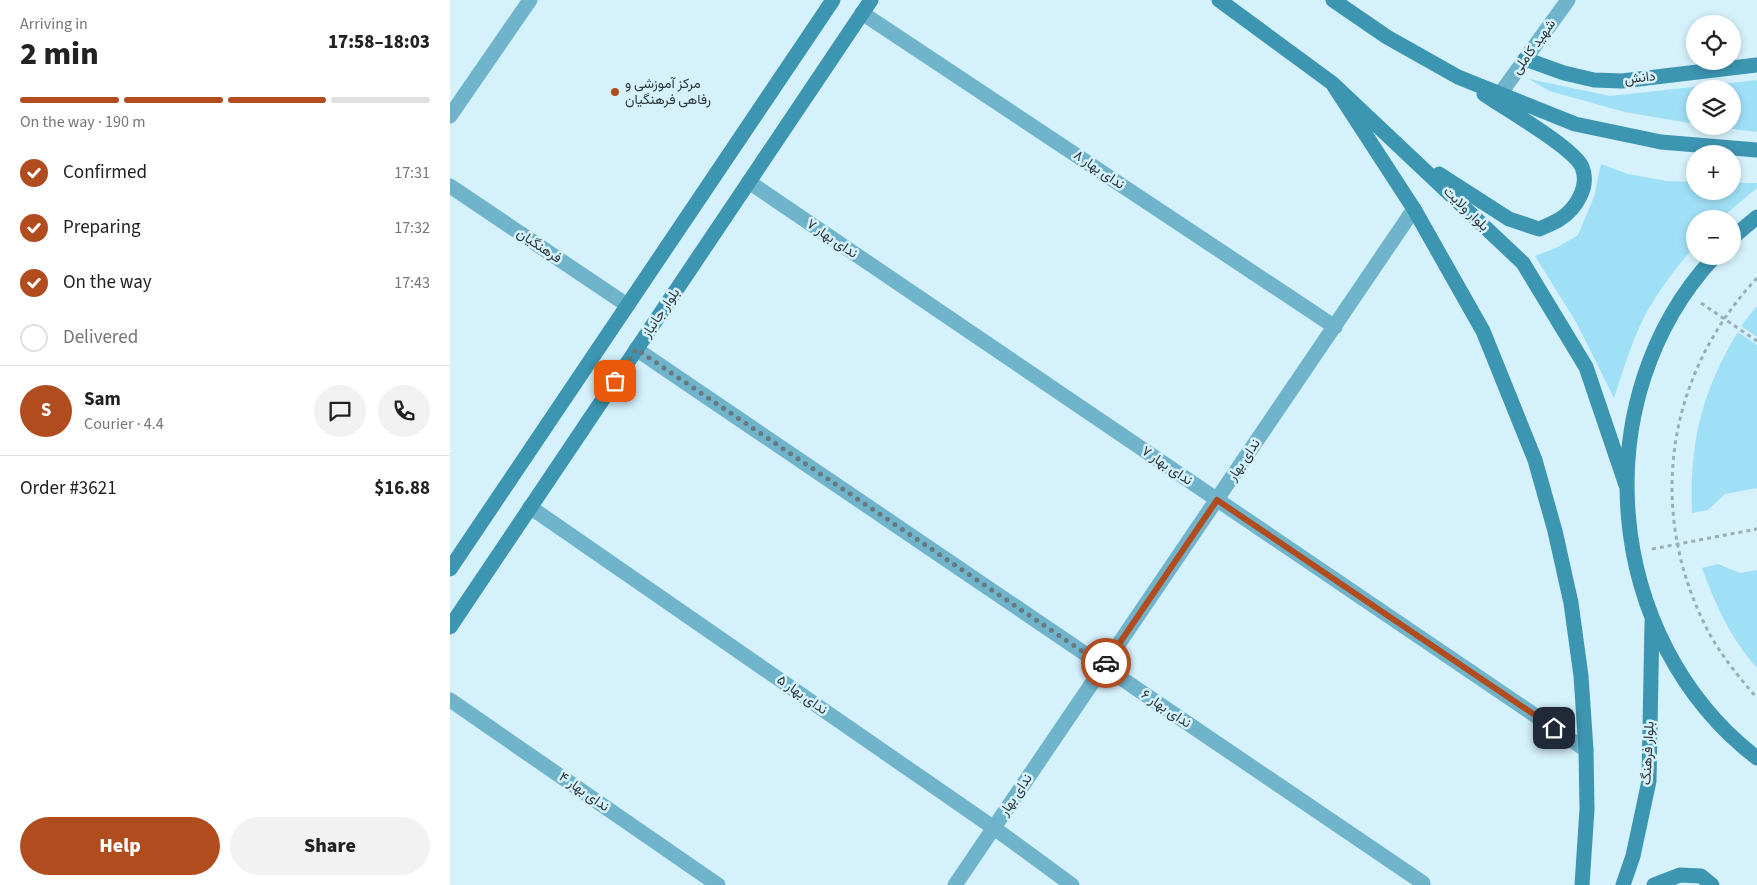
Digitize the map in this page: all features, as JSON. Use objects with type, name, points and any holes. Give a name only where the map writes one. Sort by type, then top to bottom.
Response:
[{"type":"main road","points":[[450,568],[832,0]]},
{"type":"main road","name":"بلوار جانباز","points":[[450,627],[871,0]]},
{"type":"main road","name":"بلوار ولایت","points":[[1219,0],[1332,82],[1523,263],[1586,367],[1626,485]]},
{"type":"main road","points":[[1333,0],[1387,37],[1458,77],[1568,149],[1582,167],[1584,186],[1576,205],[1560,220],[1539,229],[1509,219],[1410,155]]},
{"type":"main road","name":"دانش","points":[[1525,60],[1564,73],[1594,80],[1622,81],[1757,65]]},
{"type":"main road","points":[[1458,77],[1575,124],[1662,142],[1757,150]]},
{"type":"main road","points":[[1332,82],[1414,209],[1483,331],[1535,460],[1555,531],[1571,603],[1581,676],[1586,750],[1587,809],[1582,885]]},
{"type":"main road","points":[[1741,230],[1757,217]]},
{"type":"main road","points":[[1708,265],[1686,293],[1668,322],[1657,344],[1642,384],[1628,450],[1626,485],[1628,519],[1632,552],[1640,586],[1666,648],[1684,678],[1704,705],[1727,731],[1757,758]]},
{"type":"main road","name":"بلوار فرهنگ","points":[[1623,885],[1633,856],[1649,780],[1652,618]]},
{"type":"main road","points":[[1654,885],[1680,875],[1700,876],[1712,885]]},
{"type":"street","points":[[450,116],[530,0]]},
{"type":"street","name":"شهید کاملی","points":[[1500,94],[1568,0]]},
{"type":"street","name":"ندای بهار ۸","points":[[862,13],[1334,327]]},
{"type":"street","name":"ندای بهار ۷","points":[[749,182],[1586,750]]},
{"type":"street","name":"فرهنگیان","points":[[450,186],[627,305]]},
{"type":"street","name":"ندای بهار","points":[[955,885],[1414,209]]},
{"type":"street","name":"ندای بهار ۶","points":[[636,349],[1423,883]]},
{"type":"street","name":"ندای بهار ۵","points":[[530,507],[994,828],[1072,885]]},
{"type":"street","name":"ندای بهار ۴","points":[[450,700],[718,885]]},
{"type":"path","points":[[1757,278],[1741,294],[1724,318],[1708,343],[1695,370],[1678,426],[1671,485],[1677,544],[1687,582],[1706,628],[1721,653],[1757,698]]},
{"type":"path","points":[[1686,293],[1757,341]]},
{"type":"path","points":[[1632,552],[1757,529]]},
{"type":"shaded area","points":[[1529,79],[1610,96],[1686,88],[1686,122],[1625,112],[1549,91]]},
{"type":"shaded area","points":[[1757,80],[1757,132],[1741,130],[1741,82]]},
{"type":"shaded area","points":[[1601,164],[1628,174],[1667,181],[1686,182],[1686,200],[1741,200],[1741,183],[1757,183],[1757,188],[1731,210],[1686,210],[1686,256],[1659,292],[1643,319],[1614,398],[1576,322],[1535,256],[1558,247],[1578,235],[1594,197]]},
{"type":"shaded area","points":[[1757,306],[1757,337],[1741,326]]},
{"type":"shaded area","points":[[1738,332],[1757,345],[1757,488],[1725,494],[1708,510],[1692,513],[1693,464],[1700,419],[1715,375]]},
{"type":"shaded area","points":[[1718,564],[1740,573],[1757,570],[1757,668],[1739,645],[1712,595],[1702,568]]},
{"type":"way so far","points":[[615,381],[636,349],[1104,666],[1106,663]]},
{"type":"place","name":"مرکز آموزشی و رفاهی فرهنگیان","points":[[615,92]]},
{"type":"route","points":[[1106,663],[1217,500],[1554,728]]}]
